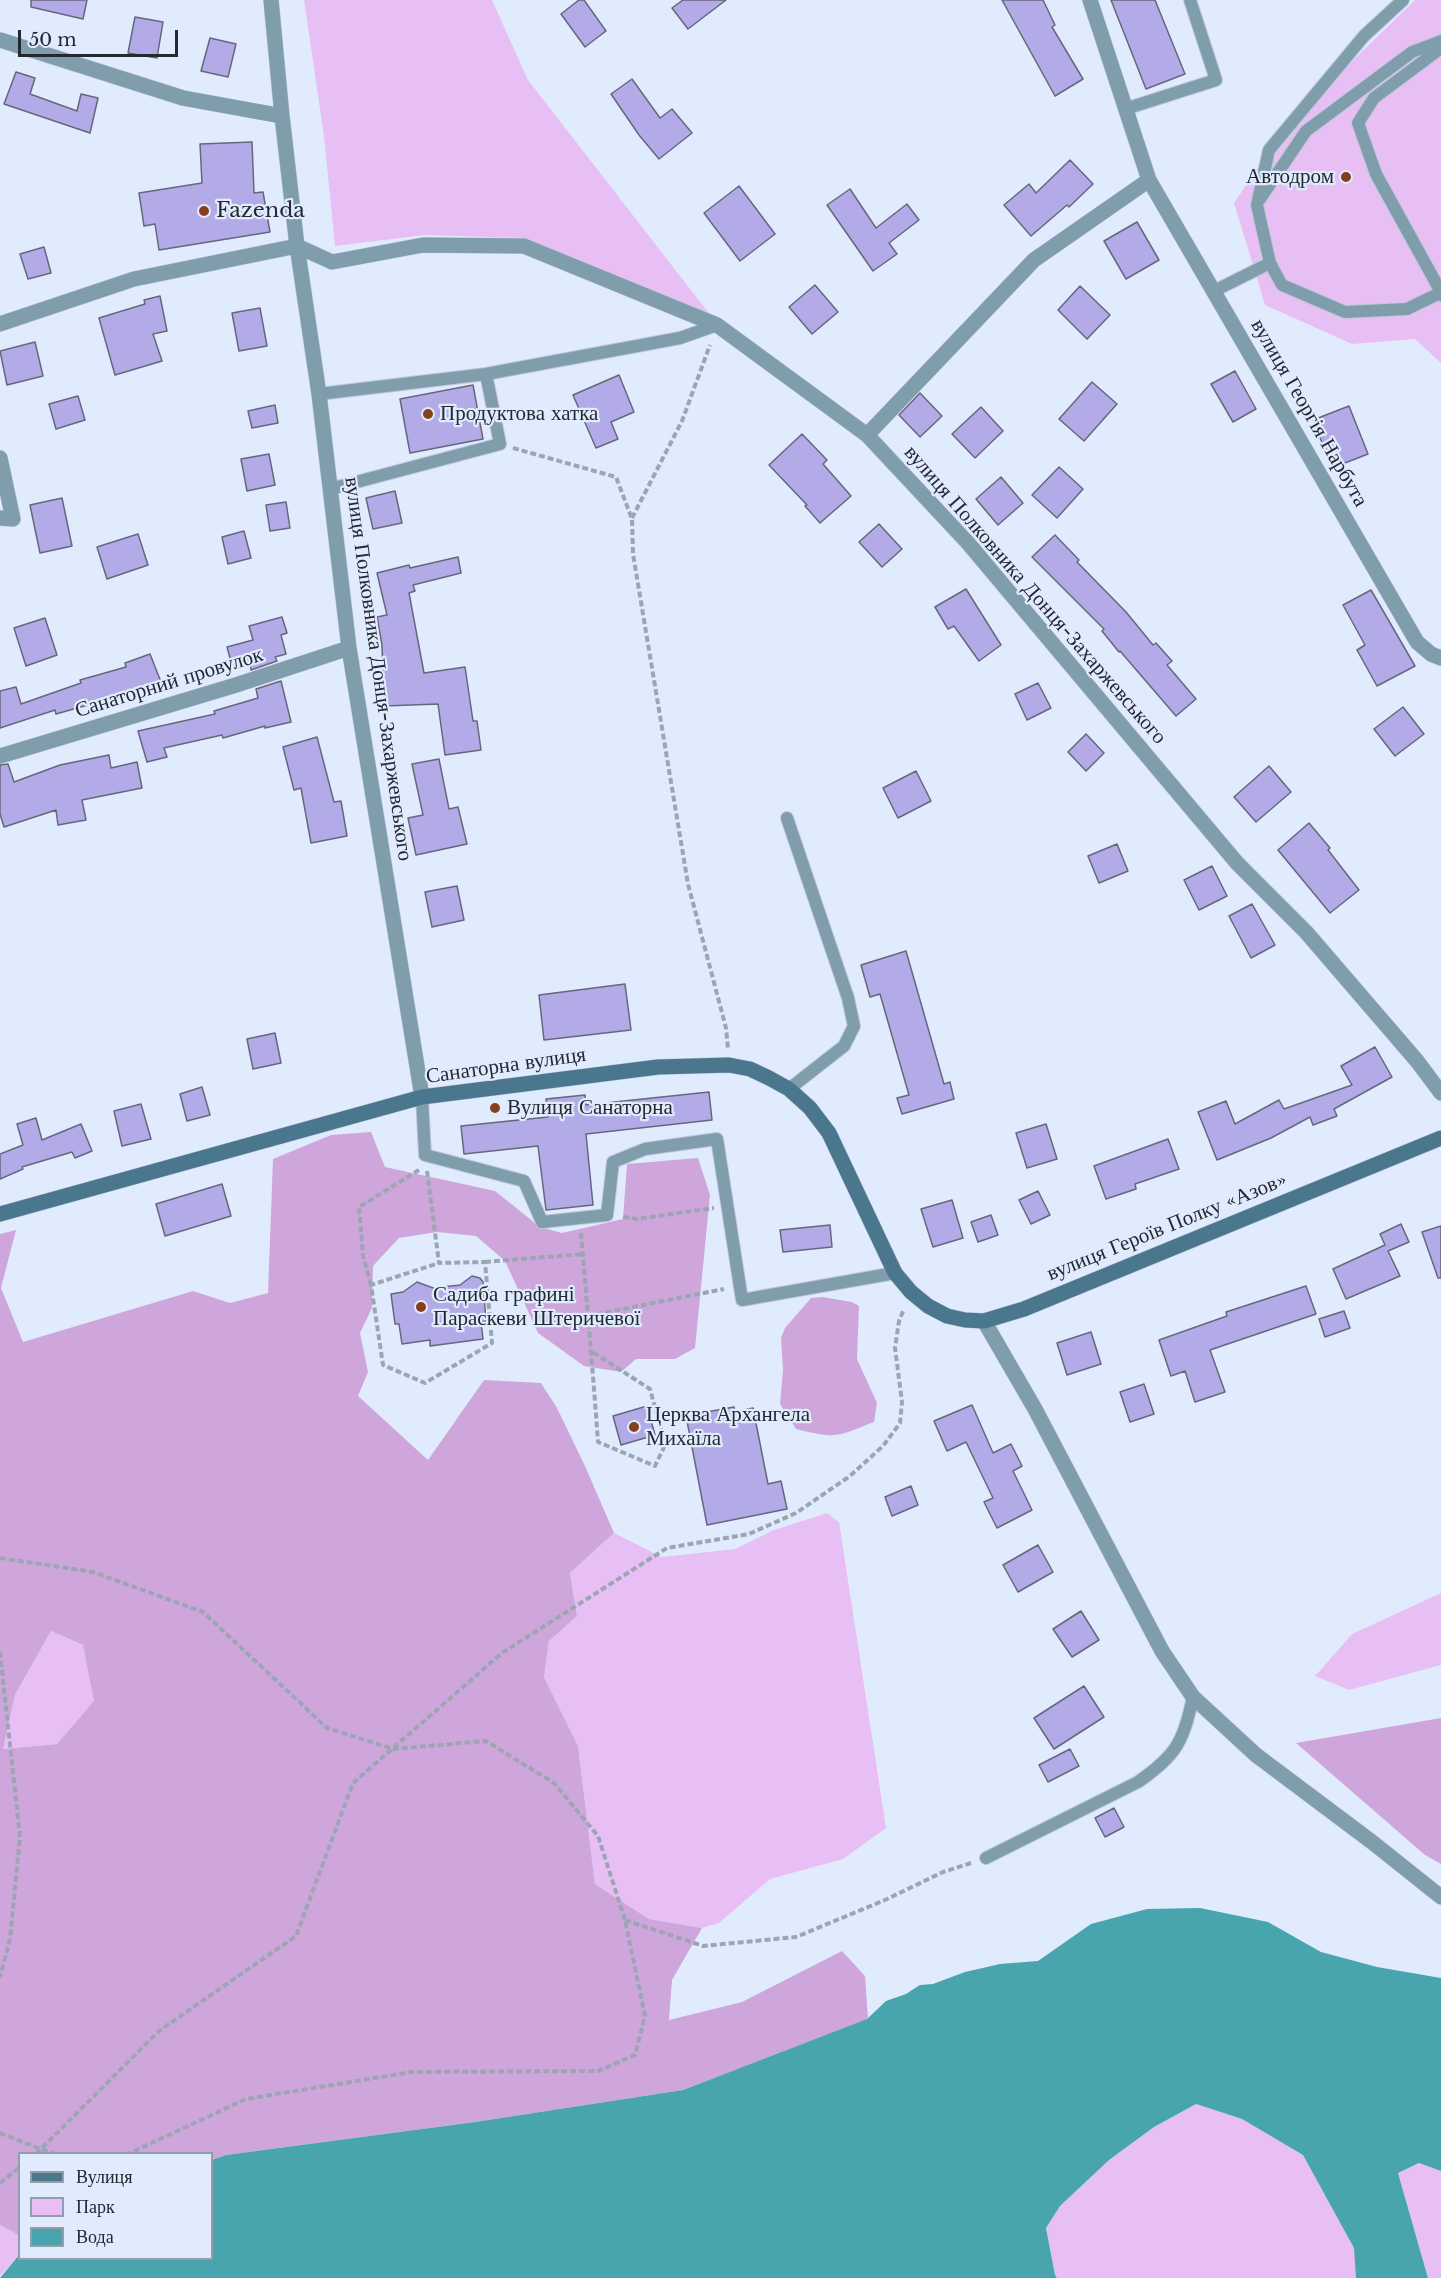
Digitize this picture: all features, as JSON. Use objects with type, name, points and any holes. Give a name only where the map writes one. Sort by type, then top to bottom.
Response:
[{"type":"main road","name":"Санаторна вулиця","points":[[0,1214],[422,1098],[658,1067],[729,1065],[750,1069],[789,1089],[810,1108],[829,1133],[896,1273],[911,1292]]},
{"type":"main road","name":"вулиця Героїв Полку «Азов»","points":[[911,1292],[928,1306],[947,1316],[984,1322],[1024,1309],[1441,1138]]},
{"type":"street","name":"вулиця Полковника Донця-Захаржевського","points":[[271,0],[297,246],[319,394],[349,648],[422,1098]]},
{"type":"street","name":"вулиця Георгія Нарбута","points":[[1090,0],[1149,180],[1417,642],[1431,654],[1441,658]]},
{"type":"street","points":[[0,40],[183,98],[282,116]]},
{"type":"street","points":[[867,435],[1034,260],[1149,180]]},
{"type":"street","name":"вулиця Полковника Донця-Захаржевського","points":[[297,246],[332,262],[423,245],[524,246],[717,325],[867,435],[968,543],[1237,863],[1306,932],[1417,1060],[1441,1093]]},
{"type":"street","points":[[0,324],[134,279],[297,246]]},
{"type":"street","points":[[0,458],[13,519],[0,518]]},
{"type":"street","name":"Санаторний провулок","points":[[0,756],[236,685],[349,648]]},
{"type":"street","points":[[984,1322],[1035,1408],[1162,1651],[1193,1697],[1256,1755],[1441,1897]]},
{"type":"lane","points":[[1125,109],[1216,80],[1190,0]]},
{"type":"lane","points":[[1403,0],[1364,36],[1269,150],[1257,205],[1270,262],[1282,285],[1345,312],[1407,309],[1441,294],[1376,174],[1358,123],[1374,98],[1441,48]]},
{"type":"lane","points":[[1257,205],[1306,132],[1412,52],[1441,41]]},
{"type":"lane","points":[[1214,291],[1270,262]]},
{"type":"lane","points":[[319,394],[486,374],[680,338],[717,325]]},
{"type":"lane","points":[[330,489],[500,444],[486,374]]},
{"type":"lane","points":[[787,818],[848,998],[854,1026],[844,1046],[789,1089]]},
{"type":"lane","points":[[422,1098],[425,1155],[524,1181],[542,1222],[607,1215],[613,1162],[645,1149],[717,1139],[742,1300],[896,1273]]},
{"type":"lane","points":[[986,1858],[1138,1782],[1156,1769],[1173,1754],[1186,1729],[1193,1697]]},
{"type":"path","points":[[632,519],[682,421],[717,325]]},
{"type":"path","points":[[500,444],[616,477],[632,519],[633,554],[688,884],[726,1028],[729,1065]]},
{"type":"path","points":[[439,1263],[427,1166],[359,1207],[363,1256],[371,1285],[383,1365],[425,1383],[492,1343],[485,1262]]},
{"type":"path","points":[[607,1215],[637,1219],[727,1207]]},
{"type":"path","points":[[580,1218],[598,1442],[654,1466],[665,1445],[650,1389],[591,1351]]},
{"type":"path","points":[[371,1285],[439,1263],[485,1262],[583,1254]]},
{"type":"path","points":[[588,1316],[739,1285]]},
{"type":"path","points":[[38,2152],[159,2031],[296,1936],[353,1783],[502,1653],[667,1548],[749,1534],[796,1513],[850,1476],[883,1446],[900,1423],[902,1402],[895,1348],[899,1321],[911,1292]]},
{"type":"path","points":[[0,1558],[93,1572],[203,1612],[327,1728],[393,1749],[486,1741],[554,1783],[598,1836],[625,1920],[645,2016],[634,2055],[598,2071],[412,2072],[246,2099],[132,2152]]},
{"type":"path","points":[[0,1652],[20,1837],[10,1939],[0,1977]]},
{"type":"path","points":[[625,1920],[703,1946],[796,1937],[885,1900],[943,1872],[986,1858]]},
{"type":"path","points":[[0,2133],[49,2152]]},
{"type":"path","points":[[0,2183],[18,2169]]},
{"type":"green space","points":[[304,0],[492,0],[528,80],[711,316],[525,238],[425,235],[335,246],[324,136]]},
{"type":"green space","name":"Автодром","points":[[1415,0],[1441,0],[1441,363],[1415,339],[1352,344],[1265,305],[1234,203],[1285,127]]},
{"type":"green space","points":[[827,1513],[839,1522],[886,1828],[843,1859],[770,1879],[719,1923],[702,1928],[649,1919],[595,1884],[578,1746],[544,1677],[549,1641],[577,1616],[570,1573],[614,1533],[662,1557],[735,1549],[774,1530]]},
{"type":"green space","points":[[1441,1593],[1441,1665],[1349,1690],[1315,1676],[1352,1634]]},
{"type":"green space","points":[[51,1631],[83,1645],[95,1701],[57,1744],[3,1749],[15,1695]]},
{"type":"green space","points":[[1196,2104],[1242,2119],[1303,2155],[1355,2248],[1356,2278],[1057,2278],[1046,2228],[1060,2206],[1109,2160],[1154,2127]]},
{"type":"green space","points":[[1419,2163],[1441,2171],[1441,2278],[1428,2278],[1398,2173]]},
{"type":"green space","points":[[0,2225],[18,2234],[18,2256],[0,2276]]},
{"type":"shaded area","points":[[371,1132],[385,1167],[495,1191],[540,1227],[562,1233],[623,1219],[627,1164],[698,1158],[710,1195],[695,1348],[675,1359],[636,1359],[621,1372],[584,1366],[538,1333],[505,1261],[476,1236],[437,1232],[399,1238],[373,1266],[372,1308],[360,1333],[368,1372],[358,1396],[428,1460],[484,1380],[541,1383],[557,1408],[614,1533],[570,1573],[577,1616],[549,1641],[544,1677],[578,1746],[595,1884],[649,1919],[702,1928],[672,1980],[669,2020],[742,2002],[842,1951],[865,1976],[868,2019],[683,2090],[475,2122],[226,2155],[213,2160],[213,2152],[18,2152],[18,2234],[0,2225],[0,1234],[16,1230],[1,1288],[23,1342],[193,1291],[230,1303],[268,1293],[273,1159],[331,1135]],"holes":[[[51,1631],[83,1645],[94,1701],[57,1744],[3,1749],[15,1695]]]},
{"type":"shaded area","points":[[822,1297],[852,1302],[859,1306],[857,1359],[877,1403],[874,1422],[836,1435],[796,1429],[780,1404],[783,1370],[781,1338],[785,1328],[811,1298]]},
{"type":"shaded area","points":[[1441,1718],[1441,1864],[1425,1855],[1296,1743]]},
{"type":"water","points":[[1200,1908],[1268,1922],[1321,1952],[1377,1967],[1441,1978],[1441,2171],[1419,2163],[1398,2173],[1428,2278],[1356,2278],[1354,2248],[1303,2155],[1242,2119],[1196,2104],[1154,2127],[1109,2160],[1060,2206],[1046,2228],[1057,2278],[0,2278],[18,2256],[18,2260],[213,2260],[213,2160],[226,2155],[475,2122],[683,2090],[867,2019],[886,2001],[906,1994],[920,1985],[933,1984],[965,1972],[1000,1964],[1038,1961],[1091,1924],[1147,1909]]},
{"type":"building","points":[[31,0],[87,0],[83,19],[31,7]]},
{"type":"building","points":[[579,0],[584,0],[606,31],[585,47],[561,14]]},
{"type":"building","points":[[683,0],[726,0],[688,29],[672,8]]},
{"type":"building","points":[[1002,0],[1043,0],[1055,25],[1052,27],[1083,79],[1055,96]]},
{"type":"building","points":[[1111,0],[1155,0],[1185,74],[1146,89]]},
{"type":"building","points":[[135,17],[163,22],[157,58],[128,53]]},
{"type":"building","points":[[210,38],[236,44],[228,77],[201,71]]},
{"type":"building","points":[[16,72],[35,78],[30,94],[77,111],[81,94],[98,98],[90,133],[4,104]]},
{"type":"building","points":[[632,79],[660,118],[672,109],[692,133],[659,159],[639,135],[611,94]]},
{"type":"building","name":"Fazenda","points":[[252,142],[254,193],[263,192],[270,232],[159,250],[155,224],[144,226],[139,193],[202,183],[200,144]]},
{"type":"building","points":[[1070,160],[1093,184],[1069,207],[1067,205],[1031,236],[1004,205],[1029,184],[1036,193]]},
{"type":"building","points":[[739,186],[775,234],[740,261],[704,213]]},
{"type":"building","points":[[850,189],[876,228],[907,204],[919,220],[889,243],[897,254],[873,271],[827,205]]},
{"type":"building","points":[[1137,222],[1159,260],[1126,279],[1104,241]]},
{"type":"building","points":[[44,247],[51,273],[28,279],[20,254]]},
{"type":"building","points":[[815,285],[838,312],[812,334],[789,307]]},
{"type":"building","points":[[1080,286],[1110,315],[1087,339],[1058,310]]},
{"type":"building","points":[[160,296],[167,331],[153,334],[162,361],[115,375],[99,318],[145,304],[144,300]]},
{"type":"building","points":[[260,308],[267,346],[239,351],[232,313]]},
{"type":"building","points":[[35,342],[43,376],[7,385],[0,351]]},
{"type":"building","points":[[1235,371],[1256,409],[1233,422],[1211,384]]},
{"type":"building","points":[[619,375],[634,412],[611,422],[618,439],[596,448],[573,395]]},
{"type":"building","points":[[1092,382],[1117,404],[1084,441],[1059,419]]},
{"type":"building","points":[[473,385],[483,439],[410,453],[400,399]]},
{"type":"building","points":[[920,393],[942,416],[920,437],[899,415]]},
{"type":"building","points":[[78,396],[85,420],[56,429],[49,404]]},
{"type":"building","points":[[275,405],[278,423],[252,428],[248,411]]},
{"type":"building","points":[[1349,406],[1368,454],[1332,468],[1313,420]]},
{"type":"building","points":[[981,407],[1003,431],[975,458],[952,434]]},
{"type":"building","points":[[802,434],[827,460],[823,464],[851,496],[820,523],[805,506],[807,505],[769,465]]},
{"type":"building","points":[[269,454],[275,485],[247,491],[241,459]]},
{"type":"building","points":[[1059,467],[1083,489],[1057,518],[1032,495]]},
{"type":"building","points":[[1001,477],[1023,503],[998,525],[976,499]]},
{"type":"building","points":[[395,491],[402,523],[373,529],[366,498]]},
{"type":"building","points":[[62,498],[72,546],[40,553],[30,505]]},
{"type":"building","points":[[286,502],[290,528],[270,531],[266,505]]},
{"type":"building","points":[[879,524],[902,549],[882,567],[859,542]]},
{"type":"building","points":[[244,531],[251,558],[228,564],[222,537]]},
{"type":"building","points":[[138,534],[148,565],[107,579],[97,547]]},
{"type":"building","points":[[1055,535],[1153,645],[1156,643],[1172,661],[1167,665],[1196,699],[1176,716],[1119,652],[1102,631],[1104,629],[1032,557]]},
{"type":"building","points":[[458,557],[461,573],[413,585],[415,591],[409,593],[424,673],[465,667],[473,721],[477,721],[481,750],[445,755],[438,704],[384,706],[382,645],[377,617],[387,615],[377,573]]},
{"type":"building","points":[[966,589],[1001,645],[979,661],[954,626],[948,629],[935,607]]},
{"type":"building","points":[[1371,590],[1415,666],[1377,686],[1357,650],[1365,645],[1343,605]]},
{"type":"building","points":[[282,617],[287,633],[281,635],[286,654],[275,657],[277,661],[251,670],[250,664],[233,669],[227,647],[253,640],[249,626]]},
{"type":"building","points":[[45,618],[57,655],[26,666],[14,628]]},
{"type":"building","points":[[150,654],[161,682],[56,714],[55,710],[0,728],[0,691],[16,687],[21,704],[81,683],[80,680],[126,667],[125,663]]},
{"type":"building","points":[[281,681],[291,722],[265,728],[265,726],[223,738],[222,735],[164,748],[167,757],[147,762],[138,731],[215,714],[214,711],[258,698],[256,689]]},
{"type":"building","points":[[1038,683],[1051,708],[1027,720],[1015,694]]},
{"type":"building","points":[[1403,707],[1424,734],[1395,756],[1374,729]]},
{"type":"building","points":[[1086,734],[1104,753],[1086,771],[1068,752]]},
{"type":"building","points":[[317,737],[334,802],[341,801],[347,836],[311,843],[301,788],[294,790],[283,747]]},
{"type":"building","points":[[109,755],[111,768],[137,762],[142,788],[82,800],[86,820],[58,825],[56,810],[4,827],[0,814],[0,765],[8,764],[14,782],[60,765]]},
{"type":"building","points":[[439,759],[449,809],[458,807],[467,844],[416,855],[408,818],[423,815],[412,764]]},
{"type":"building","points":[[1269,766],[1291,792],[1256,822],[1234,797]]},
{"type":"building","points":[[916,771],[931,801],[898,818],[883,788]]},
{"type":"building","points":[[1309,823],[1330,848],[1328,850],[1359,890],[1330,913],[1278,850]]},
{"type":"building","points":[[1117,844],[1128,871],[1099,883],[1088,856]]},
{"type":"building","points":[[1212,866],[1227,896],[1199,910],[1184,880]]},
{"type":"building","points":[[457,886],[464,920],[432,927],[425,892]]},
{"type":"building","points":[[1252,904],[1275,945],[1251,958],[1229,916]]},
{"type":"building","points":[[906,951],[944,1084],[950,1082],[954,1099],[902,1114],[897,1098],[909,1095],[880,994],[870,997],[861,965]]},
{"type":"building","points":[[625,984],[631,1030],[544,1040],[539,995]]},
{"type":"building","points":[[275,1033],[281,1063],[253,1069],[247,1039]]},
{"type":"building","points":[[1375,1047],[1392,1077],[1334,1109],[1337,1116],[1313,1125],[1310,1117],[1271,1138],[1217,1160],[1198,1112],[1226,1101],[1235,1124],[1279,1100],[1284,1109],[1352,1085],[1341,1066]]},
{"type":"building","points":[[202,1087],[210,1115],[187,1121],[180,1094]]},
{"type":"building","points":[[709,1092],[712,1120],[586,1134],[593,1205],[546,1210],[538,1146],[464,1154],[461,1126],[548,1117],[546,1099],[585,1095],[586,1105]]},
{"type":"building","points":[[141,1104],[151,1139],[122,1146],[114,1111]]},
{"type":"building","points":[[36,1118],[42,1140],[81,1124],[92,1151],[75,1158],[72,1152],[22,1167],[23,1169],[0,1179],[0,1154],[23,1145],[17,1124]]},
{"type":"building","points":[[1046,1124],[1057,1159],[1027,1168],[1016,1133]]},
{"type":"building","points":[[1168,1139],[1179,1169],[1135,1184],[1136,1189],[1106,1199],[1094,1166]]},
{"type":"building","points":[[222,1184],[231,1216],[165,1236],[156,1204]]},
{"type":"building","points":[[1038,1191],[1050,1215],[1031,1224],[1019,1200]]},
{"type":"building","points":[[952,1200],[963,1238],[933,1247],[921,1209]]},
{"type":"building","points":[[991,1215],[998,1235],[978,1242],[971,1222]]},
{"type":"building","points":[[1401,1224],[1409,1242],[1388,1251],[1400,1276],[1346,1299],[1333,1269],[1385,1245],[1380,1234]]},
{"type":"building","points":[[830,1225],[832,1247],[783,1252],[780,1230]]},
{"type":"building","points":[[1441,1226],[1441,1278],[1438,1278],[1422,1232]]},
{"type":"building","points":[[472,1276],[480,1278],[483,1282],[486,1321],[481,1322],[483,1339],[430,1346],[430,1340],[402,1344],[399,1324],[395,1324],[391,1294],[403,1292],[417,1282],[433,1288],[460,1285]]},
{"type":"building","points":[[1306,1286],[1316,1314],[1210,1350],[1225,1392],[1195,1402],[1185,1371],[1171,1376],[1159,1340],[1227,1316],[1226,1312]]},
{"type":"building","points":[[1344,1311],[1350,1328],[1325,1337],[1319,1319]]},
{"type":"building","points":[[1091,1332],[1101,1364],[1067,1375],[1057,1343]]},
{"type":"building","points":[[1144,1384],[1154,1414],[1130,1422],[1120,1392]]},
{"type":"building","points":[[972,1405],[993,1453],[1011,1444],[1022,1466],[1013,1471],[1032,1510],[997,1528],[984,1502],[993,1498],[966,1442],[947,1451],[934,1421]]},
{"type":"building","name":"Церква Архангела Михаїла","points":[[647,1406],[655,1435],[621,1445],[613,1416]]},
{"type":"building","points":[[734,1407],[735,1412],[753,1408],[768,1484],[781,1481],[787,1509],[707,1525],[687,1421],[702,1418],[701,1413]]},
{"type":"building","points":[[911,1486],[918,1505],[892,1516],[885,1497]]},
{"type":"building","points":[[1038,1545],[1053,1572],[1018,1592],[1003,1565]]},
{"type":"building","points":[[1081,1611],[1099,1640],[1072,1657],[1053,1629]]},
{"type":"building","points":[[1084,1686],[1104,1717],[1054,1749],[1034,1718]]},
{"type":"building","points":[[1070,1749],[1079,1766],[1048,1782],[1039,1765]]},
{"type":"building","points":[[1114,1808],[1124,1827],[1105,1837],[1095,1818]]},
{"type":"place","name":"Автодром","points":[[1346,177]]},
{"type":"place","name":"Fazenda","points":[[204,211]]},
{"type":"place","name":"Продуктова хатка","points":[[428,414]]},
{"type":"place","name":"Вулиця Санаторна","points":[[495,1108]]},
{"type":"place","name":"Садиба графині Параскеви Штеричевої","points":[[421,1307]]},
{"type":"place","name":"Церква Архангела Михаїла","points":[[634,1427]]}]
